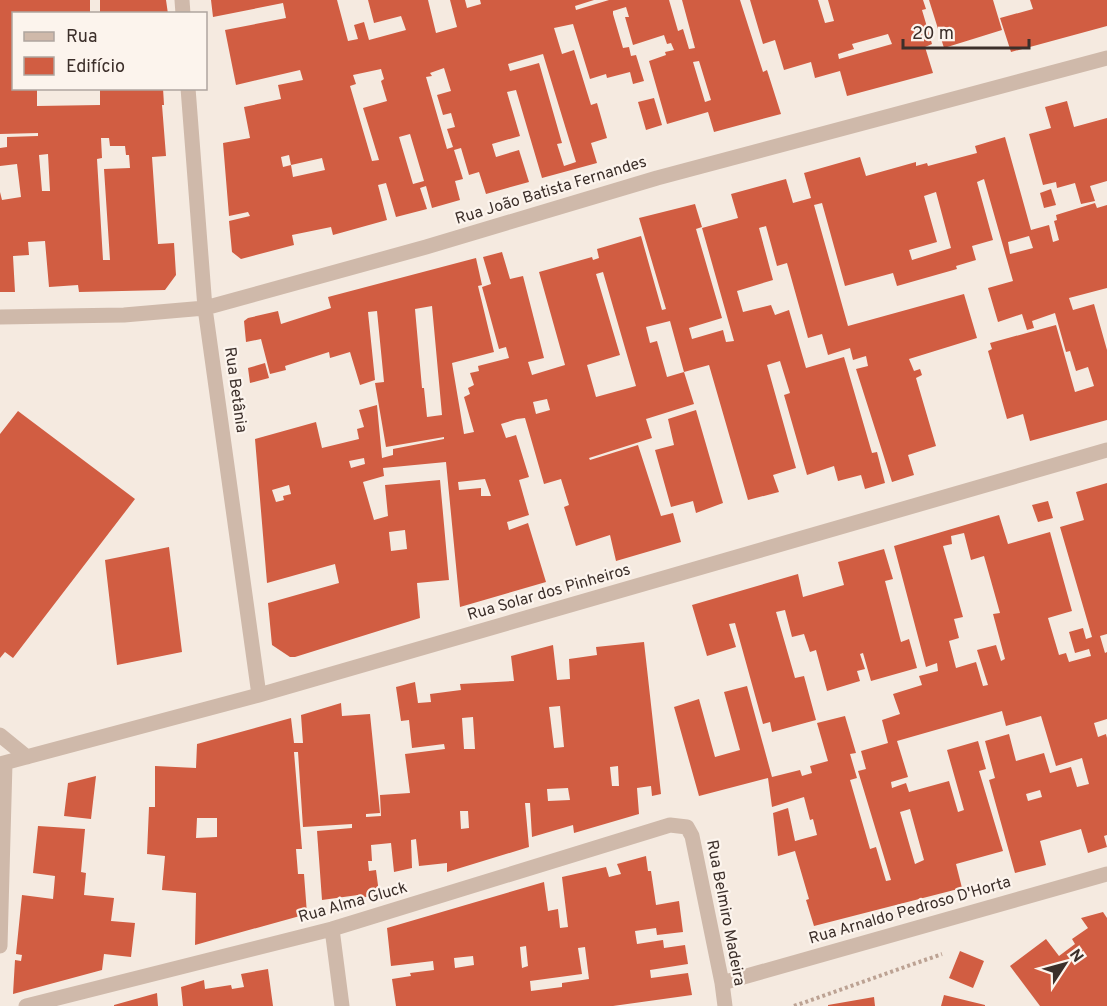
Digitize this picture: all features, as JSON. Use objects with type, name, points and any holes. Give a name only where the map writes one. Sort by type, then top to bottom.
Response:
[{"type":"street","name":"Rua João Batista Fernandes","points":[[0,317],[124,315],[205,308],[426,247],[657,178],[1107,58]]},
{"type":"street","name":"Rua Betânia","points":[[188,90],[205,308],[259,695]]},
{"type":"street","name":"Rua Solar dos Pinheiros","points":[[2,764],[259,695],[1107,450]]},
{"type":"street","points":[[0,735],[27,757]]},
{"type":"street","points":[[0,946],[2,764]]},
{"type":"street","name":"Rua Alma Gluck","points":[[26,1006],[332,929],[670,825],[687,827]]},
{"type":"street","name":"Rua Belmiro Madeira","points":[[687,827],[692,836],[725,1006]]},
{"type":"street","name":"Rua Arnaldo Pedroso D'Horta","points":[[722,983],[1107,874]]},
{"type":"street","points":[[332,929],[342,1006]]},
{"type":"building","points":[[0,0],[90,0],[90,12],[12,12],[12,90],[37,90],[37,106],[100,105],[100,90],[163,90],[166,156],[152,157],[158,244],[174,243],[176,275],[165,290],[79,292],[78,285],[49,287],[45,241],[28,242],[29,255],[13,256],[15,292],[0,292],[0,192],[2,200],[21,197],[17,164],[0,166],[0,148],[7,147],[7,137],[38,136],[38,133],[0,134]],"holes":[[[101,138],[109,138],[110,146],[125,146],[126,155],[129,155],[130,168],[104,169],[110,260],[103,260],[97,159],[102,158]],[[48,154],[50,191],[42,191],[39,155]]]},
{"type":"building","points":[[100,0],[166,0],[168,12],[100,12]]},
{"type":"building","points":[[211,0],[337,0],[348,41],[358,39],[354,25],[364,22],[369,40],[406,30],[401,16],[374,23],[368,0],[428,0],[436,33],[457,27],[450,0],[465,0],[467,8],[481,4],[480,0],[594,0],[575,6],[576,10],[609,0],[669,0],[678,31],[683,29],[689,49],[695,48],[682,0],[740,0],[763,72],[767,70],[781,114],[714,132],[708,112],[667,124],[649,61],[674,50],[671,43],[667,44],[664,35],[633,45],[625,17],[629,17],[626,7],[613,11],[613,14],[623,48],[629,47],[631,56],[636,55],[644,81],[633,84],[630,72],[607,78],[606,74],[590,79],[573,24],[554,28],[562,54],[574,50],[591,105],[597,103],[607,138],[591,143],[597,163],[542,178],[516,90],[507,92],[520,136],[492,144],[496,157],[519,150],[529,182],[486,194],[479,172],[469,175],[461,148],[454,150],[463,179],[455,181],[460,200],[432,208],[426,186],[420,188],[427,209],[396,217],[386,183],[378,185],[387,220],[333,235],[331,227],[292,235],[294,245],[241,259],[232,252],[229,221],[250,216],[248,212],[229,216],[223,143],[250,138],[244,107],[281,99],[278,85],[303,80],[300,70],[236,85],[225,30],[286,18],[283,3],[213,17]],"holes":[[[543,54],[576,162],[564,166],[557,144],[562,143],[539,63],[510,71],[508,64]],[[699,61],[711,100],[705,102],[693,62]],[[444,68],[451,91],[437,95],[443,115],[451,113],[455,127],[447,129],[453,147],[447,149],[426,77],[432,76],[430,73]],[[381,69],[384,79],[381,81],[387,101],[363,108],[379,160],[372,161],[350,86],[356,84],[353,75]],[[410,134],[424,181],[413,184],[399,137]],[[289,155],[291,165],[283,167],[281,157]],[[322,158],[325,170],[293,177],[291,165]]]},
{"type":"building","points":[[750,0],[818,0],[825,23],[834,21],[828,0],[923,0],[926,9],[922,10],[932,44],[925,47],[933,73],[847,96],[840,71],[815,78],[811,62],[784,70],[775,40],[763,44]],"holes":[[[888,34],[892,44],[839,59],[838,54],[854,49],[852,44]]]},
{"type":"building","points":[[929,0],[993,0],[1002,30],[944,48]]},
{"type":"building","points":[[1030,0],[1107,0],[1107,26],[1011,52],[1000,18],[1033,9]]},
{"type":"building","points":[[654,98],[662,125],[646,130],[638,102]]},
{"type":"building","points":[[1067,101],[1074,127],[1107,118],[1107,181],[1090,186],[1095,201],[1081,204],[1075,183],[1057,188],[1056,182],[1043,185],[1029,134],[1051,128],[1045,107]]},
{"type":"building","points":[[1005,137],[1031,230],[1049,225],[1053,242],[1059,240],[1054,221],[1057,220],[1056,215],[1095,203],[1097,208],[1107,205],[1107,288],[1069,298],[1073,310],[1094,304],[1107,350],[1107,420],[1030,441],[1023,414],[1007,419],[988,351],[992,349],[990,343],[1056,325],[1075,392],[1094,386],[1088,367],[1076,371],[1070,351],[1066,352],[1055,313],[1032,321],[1034,328],[1027,330],[1022,314],[998,322],[988,288],[1013,281],[984,179],[977,182],[993,240],[972,246],[976,260],[956,266],[957,269],[897,286],[893,273],[845,286],[822,203],[814,205],[848,326],[964,294],[977,338],[909,359],[914,371],[920,369],[922,375],[916,378],[936,446],[908,455],[914,475],[892,482],[856,369],[868,366],[866,356],[853,360],[850,348],[828,355],[822,334],[808,338],[787,263],[777,266],[766,226],[759,228],[773,280],[737,291],[743,312],[771,305],[775,315],[789,310],[806,368],[844,357],[872,453],[877,452],[885,483],[865,489],[861,475],[838,481],[834,466],[807,475],[784,395],[790,393],[780,361],[767,365],[796,468],[773,475],[779,492],[748,500],[709,365],[684,372],[694,404],[646,419],[652,438],[589,458],[590,460],[638,445],[661,516],[673,513],[681,542],[616,561],[610,535],[576,546],[564,507],[569,505],[561,479],[544,484],[525,418],[517,419],[501,424],[506,438],[516,435],[529,477],[519,480],[529,515],[507,522],[509,530],[528,523],[546,582],[460,607],[446,462],[383,468],[384,476],[363,482],[374,520],[388,516],[385,485],[440,480],[449,580],[417,583],[420,618],[295,657],[290,657],[272,645],[268,603],[339,583],[335,564],[267,583],[255,439],[316,422],[322,448],[359,439],[357,429],[364,427],[359,410],[377,405],[382,458],[393,455],[393,449],[444,439],[444,437],[386,447],[375,383],[384,382],[377,311],[368,312],[375,380],[360,385],[350,352],[330,358],[329,352],[285,366],[286,370],[270,374],[261,339],[246,342],[244,321],[248,318],[278,311],[281,324],[331,308],[328,297],[476,258],[482,285],[478,286],[494,352],[452,363],[464,434],[474,432],[464,397],[470,394],[468,388],[474,385],[470,373],[479,371],[478,366],[509,358],[506,347],[499,349],[482,287],[491,284],[483,257],[502,252],[510,279],[523,276],[544,358],[528,362],[532,375],[565,365],[539,272],[592,257],[593,260],[599,258],[597,249],[641,236],[662,310],[666,309],[639,218],[695,204],[702,227],[696,229],[722,318],[689,328],[692,339],[723,330],[726,342],[734,341],[702,228],[738,218],[731,194],[786,179],[793,203],[811,198],[804,173],[860,157],[866,176],[916,162],[916,166],[927,163],[928,166],[977,153],[975,146]],"holes":[[[936,192],[951,248],[912,260],[909,250],[937,242],[924,196]],[[1029,236],[1033,248],[1010,254],[1008,242]],[[603,272],[636,386],[596,397],[587,365],[620,355],[596,274]],[[432,306],[442,415],[427,417],[424,388],[422,388],[415,309]],[[670,321],[684,372],[667,377],[657,341],[650,343],[646,327]],[[547,399],[550,410],[536,414],[533,402]],[[364,458],[365,464],[351,468],[349,461]],[[485,479],[491,496],[481,496],[481,488],[459,490],[458,482]],[[289,485],[291,494],[283,496],[284,500],[276,502],[272,490]],[[405,530],[407,549],[391,551],[389,532]]]},
{"type":"building","points":[[1051,189],[1056,205],[1044,208],[1040,193]]},
{"type":"building","points":[[265,363],[269,378],[250,383],[248,368]]},
{"type":"building","points":[[696,410],[723,503],[696,513],[693,501],[671,507],[655,450],[674,445],[668,419]]},
{"type":"building","points":[[18,411],[135,499],[13,658],[5,652],[0,658],[0,434]]},
{"type":"building","points":[[1107,483],[1107,634],[1100,636],[1105,653],[1107,652],[1107,719],[1094,723],[1098,737],[1106,734],[1107,738],[1107,835],[1104,836],[1107,847],[1088,853],[1081,829],[1040,841],[1046,865],[1015,873],[989,780],[995,778],[985,741],[1009,734],[1016,761],[1044,753],[1050,773],[1071,767],[1077,787],[1089,784],[1082,758],[1056,766],[1041,716],[1006,726],[1002,711],[897,741],[908,777],[891,782],[892,788],[906,783],[909,792],[949,781],[958,812],[964,810],[947,750],[978,741],[986,769],[979,771],[1003,851],[956,864],[962,888],[814,926],[795,851],[778,856],[773,813],[788,808],[795,841],[817,835],[804,797],[772,807],[768,778],[699,796],[674,707],[699,699],[715,757],[740,750],[724,692],[747,686],[772,777],[800,770],[802,776],[812,773],[810,766],[828,761],[817,723],[845,716],[856,753],[850,754],[857,778],[850,780],[870,849],[876,847],[886,881],[891,880],[858,771],[866,769],[861,751],[888,743],[882,720],[900,714],[893,694],[922,685],[919,676],[938,671],[937,663],[926,667],[894,546],[999,515],[1008,544],[1050,532],[1072,611],[1048,618],[1059,655],[1066,653],[1069,662],[1091,656],[1089,649],[1075,653],[1069,632],[1083,628],[1086,639],[1092,637],[1060,527],[1084,520],[1076,492]],"holes":[[[964,533],[971,560],[984,556],[1000,613],[993,614],[1005,659],[1001,661],[996,645],[977,650],[988,685],[983,686],[976,662],[956,668],[949,641],[959,638],[954,619],[963,617],[943,546],[952,544],[951,536]],[[1040,790],[1042,797],[1028,801],[1026,794]],[[910,809],[924,860],[915,864],[900,812]]]},
{"type":"building","points":[[1048,501],[1053,518],[1038,522],[1032,505]]},
{"type":"building","points":[[169,547],[182,652],[117,665],[105,560]]},
{"type":"building","points":[[884,549],[893,579],[885,581],[901,642],[909,639],[917,668],[871,681],[863,653],[860,654],[865,669],[857,671],[860,681],[827,691],[816,650],[810,652],[804,634],[792,637],[785,610],[776,612],[795,678],[804,676],[816,720],[772,732],[770,722],[763,724],[735,623],[729,624],[736,647],[707,656],[692,605],[798,574],[803,597],[844,585],[838,562]]},
{"type":"building","points":[[644,642],[661,794],[652,796],[651,786],[637,788],[639,814],[574,833],[573,825],[532,837],[530,803],[525,803],[529,847],[447,872],[447,863],[419,866],[416,839],[411,840],[412,868],[394,872],[391,843],[371,845],[372,861],[368,861],[369,871],[376,870],[379,893],[359,899],[358,895],[322,900],[317,831],[352,828],[352,824],[303,827],[298,752],[294,752],[302,849],[296,849],[298,874],[304,874],[307,914],[195,945],[196,893],[162,890],[165,856],[147,854],[149,807],[155,807],[155,766],[196,768],[197,744],[291,718],[294,743],[303,743],[301,715],[341,703],[342,716],[370,714],[380,813],[366,814],[366,817],[381,816],[380,795],[410,793],[405,754],[445,749],[444,744],[412,748],[409,720],[401,721],[396,687],[415,682],[418,703],[431,702],[430,694],[461,690],[460,684],[514,681],[511,656],[553,645],[557,680],[570,679],[569,659],[597,655],[596,647]],"holes":[[[560,706],[564,747],[554,748],[549,707]],[[473,717],[475,749],[464,749],[462,718]],[[618,766],[619,786],[612,786],[610,767]],[[568,788],[570,800],[548,801],[547,789]],[[460,811],[468,811],[469,828],[461,829]],[[197,818],[217,818],[217,837],[196,838]]]},
{"type":"building","points":[[96,776],[91,819],[64,816],[68,783]]},
{"type":"building","points":[[38,826],[85,829],[81,872],[86,873],[84,895],[114,898],[111,921],[135,923],[131,957],[104,954],[102,970],[13,994],[15,960],[21,961],[22,955],[16,954],[22,895],[53,899],[55,876],[33,873]]},
{"type":"building","points":[[646,856],[648,871],[651,871],[656,905],[679,901],[683,932],[657,935],[656,928],[635,931],[637,944],[663,940],[664,948],[685,945],[688,964],[650,970],[651,978],[688,973],[692,995],[613,1006],[396,1006],[392,979],[411,976],[410,973],[434,970],[433,961],[391,966],[387,928],[544,882],[548,911],[558,909],[560,928],[568,927],[562,877],[606,867],[609,877],[621,874],[617,864]],"holes":[[[526,946],[528,966],[522,968],[520,947]],[[585,947],[589,979],[562,983],[562,987],[531,991],[530,981],[582,974],[578,948]],[[473,956],[474,965],[455,968],[454,958]]]},
{"type":"building","points":[[1103,912],[1107,918],[1107,1006],[1040,1006],[1010,966],[1046,939],[1059,956],[1075,944],[1072,939],[1088,928],[1081,918]]},
{"type":"building","points":[[960,951],[984,961],[973,988],[949,978]]},
{"type":"building","points":[[268,969],[273,1006],[183,1006],[181,987],[204,980],[205,989],[231,985],[232,989],[244,987],[241,974]]},
{"type":"building","points":[[157,993],[158,1006],[114,1006],[114,1005]]},
{"type":"building","points":[[944,995],[985,1005],[985,1006],[941,1006]]},
{"type":"building","points":[[874,997],[875,1006],[828,1006],[828,1005]]}]
